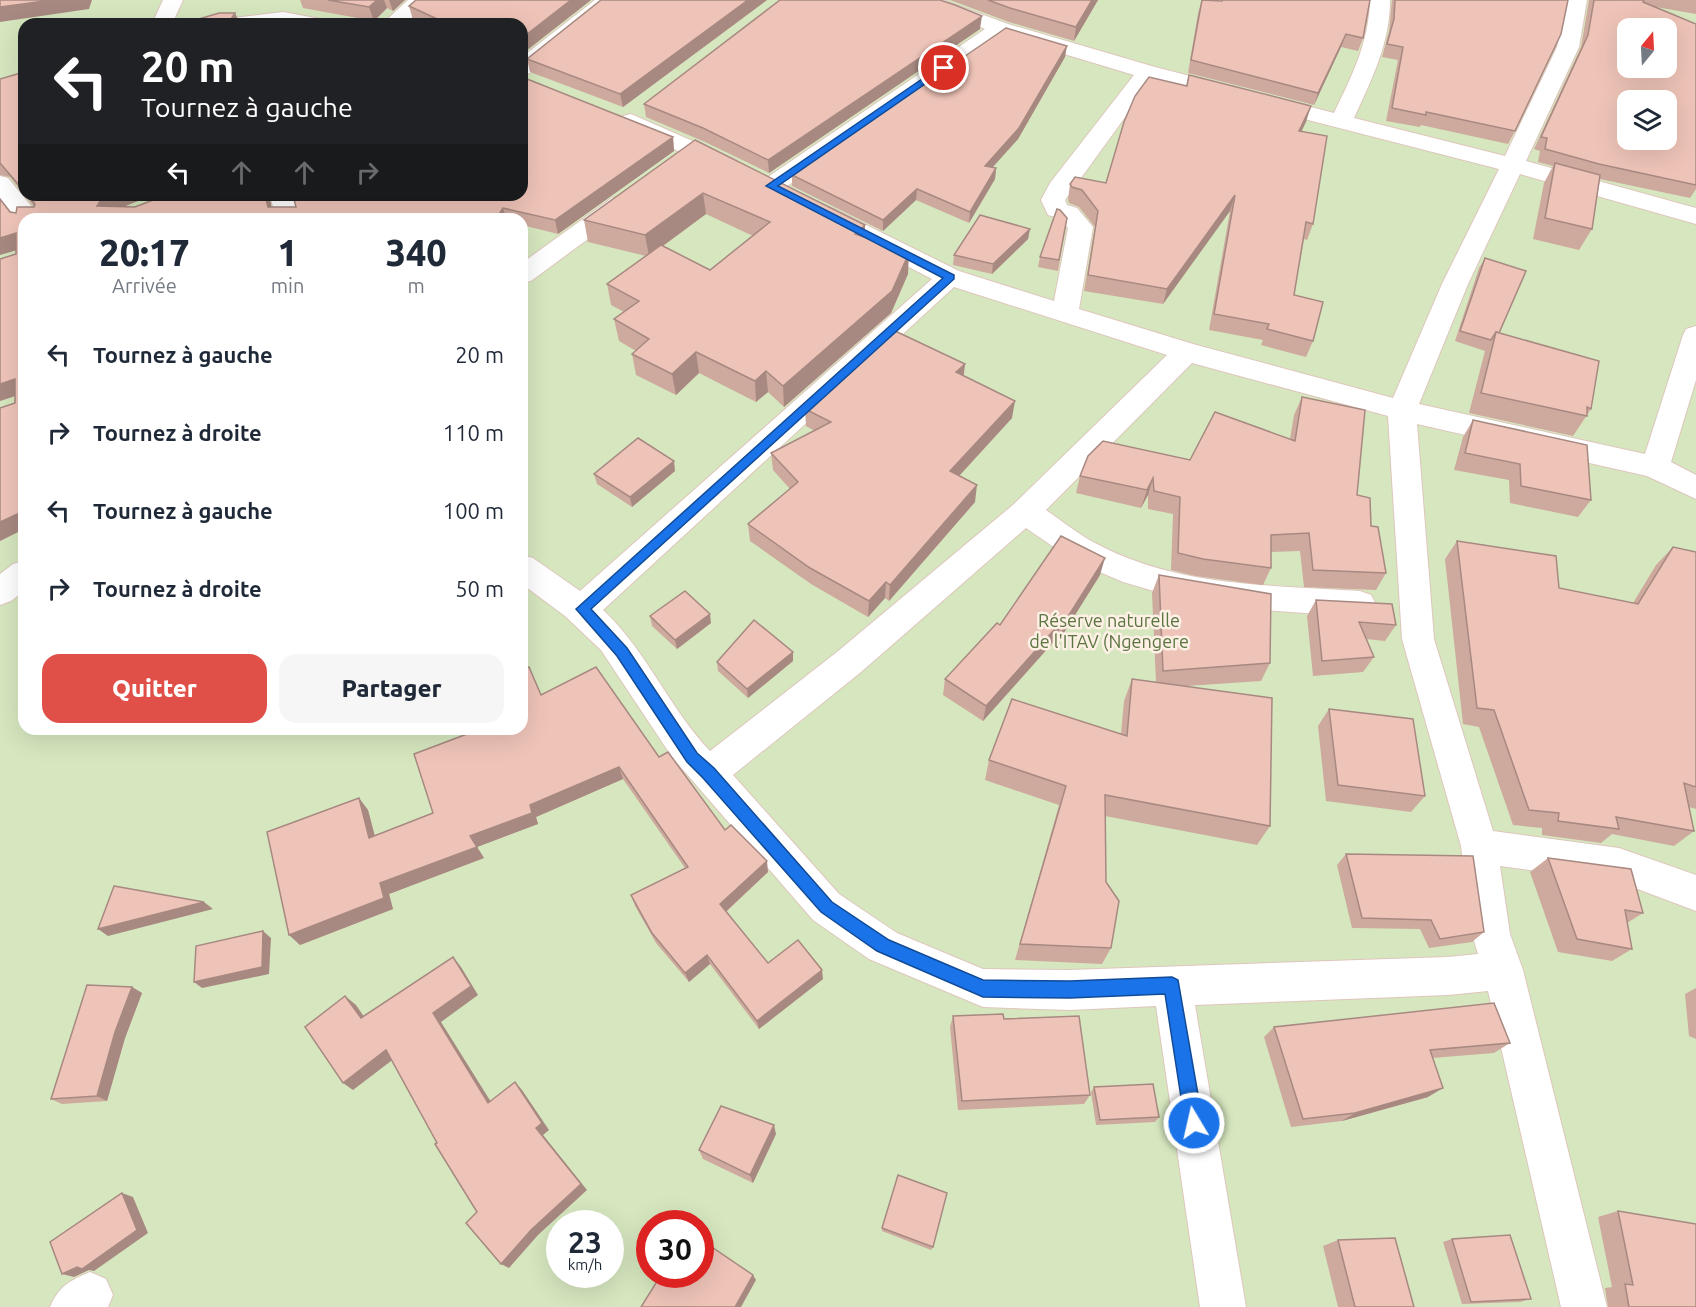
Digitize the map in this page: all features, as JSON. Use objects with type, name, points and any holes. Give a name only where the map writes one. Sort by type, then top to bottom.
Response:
[{"type":"street","points":[[165,18],[173,0]]},
{"type":"street","points":[[283,18],[306,0]]},
{"type":"street","points":[[399,18],[421,0]]},
{"type":"street","points":[[528,63],[608,0]]},
{"type":"street","points":[[921,0],[969,6],[1001,28],[1147,72],[1342,120],[1696,216]]},
{"type":"street","points":[[1342,120],[1376,42],[1381,14],[1380,0]]},
{"type":"street","points":[[1577,0],[1568,47],[1455,284],[1402,410],[1418,639],[1479,846],[1491,934],[1503,970],[1584,1307]]},
{"type":"street","points":[[789,195],[1001,28]]},
{"type":"street","points":[[1065,313],[1081,228],[1068,213],[1057,210],[1053,200],[1059,188],[1147,72]]},
{"type":"street","points":[[644,105],[621,117],[686,156],[789,195],[950,277],[1187,352],[1402,410],[1655,467],[1696,488]]},
{"type":"street","points":[[0,183],[25,213]]},
{"type":"street","points":[[528,271],[638,191]]},
{"type":"street","points":[[582,609],[950,277]]},
{"type":"street","points":[[1655,467],[1696,335]]},
{"type":"street","points":[[709,773],[849,662],[1024,512],[1187,352]]},
{"type":"street","points":[[1024,512],[1085,552],[1134,573],[1205,593],[1415,607]]},
{"type":"street","points":[[528,571],[582,609],[622,652],[692,758],[709,773],[826,907],[883,946],[983,988],[1070,990],[1448,976],[1503,970]]},
{"type":"street","points":[[0,592],[18,578]]},
{"type":"street","points":[[1479,846],[1619,864],[1696,893]]},
{"type":"street","points":[[1172,985],[1223,1307]]},
{"type":"green space","name":"Réserve naturelle de l'ITAV (Ngengere","points":[[0,0],[1696,0],[1696,1307],[0,1307]]},
{"type":"building","points":[[0,0],[52,0],[0,7]]},
{"type":"building","points":[[328,0],[377,0],[369,7]]},
{"type":"building","points":[[416,0],[571,0],[528,33],[528,18],[435,18],[409,6]]},
{"type":"building","points":[[601,0],[748,0],[620,94],[528,58]]},
{"type":"building","points":[[780,0],[940,0],[982,16],[768,160],[703,128],[644,104]]},
{"type":"building","points":[[988,0],[1092,0],[1076,27]]},
{"type":"building","points":[[1202,0],[1370,0],[1363,38],[1346,34],[1318,93],[1191,60]]},
{"type":"building","points":[[1395,0],[1568,0],[1561,34],[1515,131],[1426,112],[1426,115],[1392,108],[1403,47],[1387,44],[1394,19]]},
{"type":"building","points":[[1594,0],[1644,0],[1643,2],[1696,24],[1696,185],[1599,164],[1545,149],[1547,138],[1541,137],[1588,35]]},
{"type":"building","points":[[219,13],[235,13],[232,18],[202,18]]},
{"type":"building","points":[[1006,28],[1067,46],[1019,128],[985,166],[996,168],[970,212],[917,189],[883,220],[792,175]]},
{"type":"building","points":[[18,74],[18,184],[0,163],[0,79]]},
{"type":"building","points":[[1189,75],[1311,106],[1299,131],[1327,136],[1313,224],[1306,222],[1294,295],[1323,302],[1313,341],[1267,329],[1269,324],[1214,314],[1235,195],[1167,289],[1088,275],[1098,211],[1082,190],[1070,184],[1075,177],[1106,183],[1124,122],[1135,96],[1149,77],[1187,86]]},
{"type":"building","points":[[528,79],[673,137],[555,220],[503,208],[500,213],[18,213],[18,514],[0,522],[0,408],[15,403],[15,379],[0,384],[0,259],[16,254],[16,233],[0,238],[0,199],[10,212],[16,213],[17,207],[34,207],[32,201],[100,201],[97,206],[135,207],[150,201],[266,201],[268,207],[296,207],[294,201],[528,201]]},
{"type":"building","points":[[695,140],[865,225],[855,234],[909,253],[892,291],[783,386],[766,371],[755,381],[696,352],[672,374],[632,354],[649,339],[614,319],[639,301],[607,284],[661,245],[710,270],[770,222],[703,193],[645,235],[584,220]]},
{"type":"building","points":[[1555,163],[1600,175],[1592,229],[1545,218]]},
{"type":"building","points":[[1057,209],[1067,218],[1059,260],[1040,257]]},
{"type":"building","points":[[980,215],[1030,229],[993,264],[954,255]]},
{"type":"building","points":[[1485,258],[1526,271],[1499,333],[1496,332],[1491,340],[1460,331]]},
{"type":"building","points":[[893,330],[965,364],[956,372],[1015,401],[950,471],[977,485],[890,585],[886,582],[869,601],[810,568],[748,524],[798,482],[771,453],[831,422],[805,409]]},
{"type":"building","points":[[1496,332],[1599,361],[1591,409],[1587,407],[1587,416],[1481,393]]},
{"type":"building","points":[[1302,397],[1365,410],[1357,495],[1370,498],[1371,526],[1378,527],[1386,573],[1313,570],[1309,533],[1271,535],[1271,568],[1203,559],[1178,553],[1180,497],[1154,491],[1153,478],[1147,490],[1080,476],[1088,456],[1103,441],[1190,460],[1215,412],[1295,441]]},
{"type":"building","points":[[1473,420],[1587,445],[1591,500],[1521,486],[1520,464],[1465,453]]},
{"type":"building","points":[[638,438],[674,461],[630,497],[594,474]]},
{"type":"building","points":[[1061,536],[1105,558],[1064,623],[1061,622],[986,706],[945,679],[997,623],[1000,625]]},
{"type":"building","points":[[1457,541],[1556,556],[1559,588],[1638,604],[1673,547],[1696,552],[1696,787],[1684,783],[1694,831],[1616,817],[1619,829],[1558,821],[1559,813],[1529,810],[1494,710],[1477,708]]},
{"type":"building","points":[[1159,575],[1271,594],[1270,663],[1163,671]]},
{"type":"building","points":[[685,591],[710,614],[675,640],[650,616]]},
{"type":"building","points":[[1316,600],[1392,604],[1396,625],[1359,622],[1374,657],[1322,661]]},
{"type":"building","points":[[754,620],[793,652],[747,689],[717,662]]},
{"type":"building","points":[[528,667],[541,695],[596,667],[659,757],[668,752],[725,830],[731,825],[767,861],[720,904],[768,963],[798,940],[822,970],[757,1021],[707,955],[685,973],[652,933],[631,895],[688,867],[619,767],[530,805],[532,813],[470,836],[477,847],[380,883],[384,898],[289,935],[267,832],[359,798],[369,838],[433,813],[414,754],[464,735],[528,735]]},
{"type":"building","points":[[1132,679],[1272,698],[1270,826],[1105,795],[1106,882],[1119,901],[1111,948],[1020,944],[1066,786],[989,760],[1012,699],[1127,736]]},
{"type":"building","points":[[1329,709],[1413,719],[1425,796],[1338,785]]},
{"type":"building","points":[[1346,854],[1473,856],[1484,932],[1440,939],[1431,920],[1362,918]]},
{"type":"building","points":[[1548,858],[1631,869],[1643,913],[1625,910],[1632,949],[1577,939]]},
{"type":"building","points":[[114,886],[204,902],[98,929]]},
{"type":"building","points":[[263,931],[262,967],[194,982],[196,946]]},
{"type":"building","points":[[453,957],[471,986],[433,1013],[488,1103],[515,1082],[542,1123],[536,1128],[581,1184],[553,1210],[546,1210],[546,1216],[501,1264],[466,1223],[477,1212],[435,1144],[437,1143],[386,1050],[343,1083],[305,1027],[345,996],[361,1018]]},
{"type":"building","points":[[87,985],[132,987],[115,1032],[97,1096],[51,1099]]},
{"type":"building","points":[[1494,1003],[1510,1043],[1430,1050],[1443,1088],[1355,1113],[1303,1119],[1274,1027]]},
{"type":"building","points":[[1003,1014],[1004,1019],[1079,1016],[1090,1095],[962,1101],[953,1016]]},
{"type":"building","points":[[1153,1084],[1159,1117],[1100,1120],[1094,1087]]},
{"type":"building","points":[[721,1106],[774,1125],[750,1175],[699,1150]]},
{"type":"building","points":[[898,1175],[947,1193],[933,1247],[882,1228]]},
{"type":"building","points":[[122,1193],[137,1230],[82,1269],[77,1267],[62,1274],[50,1242]]},
{"type":"building","points":[[1618,1211],[1696,1224],[1696,1307],[1629,1307],[1625,1284],[1633,1285]]},
{"type":"building","points":[[1510,1235],[1531,1299],[1471,1302],[1452,1239]]},
{"type":"building","points":[[1395,1238],[1414,1307],[1355,1307],[1338,1240]]},
{"type":"building","points":[[714,1249],[753,1275],[735,1307],[641,1307],[653,1288],[714,1288]]},
{"type":"route","points":[[944,68],[771,186],[950,277],[582,609],[622,652],[692,758],[709,773],[826,907],[883,946],[983,988],[1070,990],[1172,985],[1194,1123]]}]
